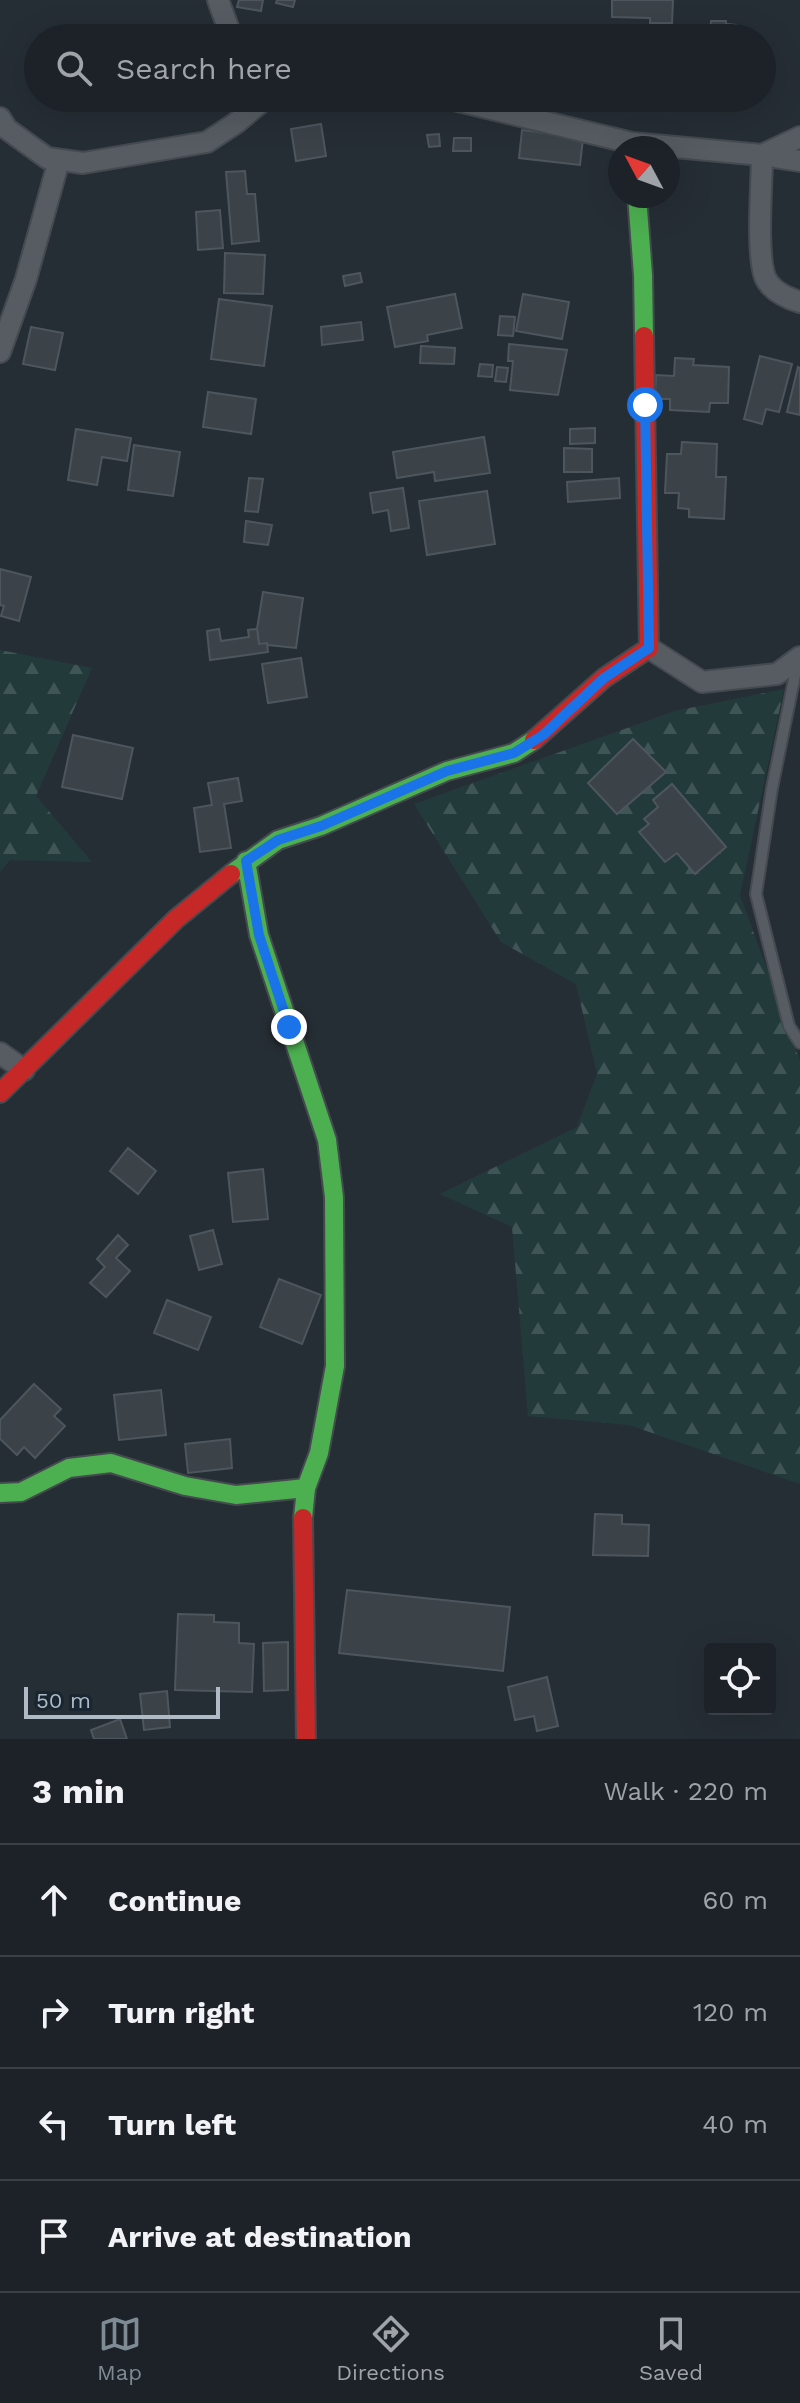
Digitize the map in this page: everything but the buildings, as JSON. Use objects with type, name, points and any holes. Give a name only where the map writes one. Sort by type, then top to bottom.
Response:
[{"type":"street","points":[[218,0],[227,24]]},
{"type":"street","points":[[0,118],[7,129],[47,158],[83,163],[207,142],[248,112]]},
{"type":"street","points":[[501,112],[608,139]]},
{"type":"street","points":[[762,155],[800,137]]},
{"type":"street","points":[[680,149],[800,161]]},
{"type":"street","points":[[762,155],[761,257],[766,279],[784,297],[800,302]]},
{"type":"street","points":[[0,352],[26,279],[59,160]]},
{"type":"street","points":[[638,208],[643,275],[649,648]]},
{"type":"street","points":[[649,648],[702,682],[777,674],[799,658]]},
{"type":"street","points":[[0,1093],[176,919],[246,861],[278,840],[321,826],[447,771],[514,753],[543,735],[604,678],[649,648]]},
{"type":"street","points":[[246,861],[259,935],[327,1140],[334,1197],[335,1366],[319,1453],[306,1488],[303,1517],[306,1739]]},
{"type":"street","points":[[0,1053],[24,1070]]},
{"type":"street","points":[[0,1493],[21,1492],[69,1468],[111,1463],[185,1486],[236,1495],[306,1488]]},
{"type":"lane","points":[[799,658],[772,788],[756,894],[789,1026],[800,1043]]},
{"type":"green space","points":[[0,650],[92,668],[36,796],[92,862],[10,860],[0,872]]},
{"type":"green space","points":[[784,689],[740,895],[800,1061],[800,1484],[629,1425],[528,1416],[512,1227],[440,1194],[577,1127],[597,1074],[576,984],[501,942],[414,804],[675,711]]},
{"type":"traffic: fast","points":[[638,208],[644,336]]},
{"type":"traffic: fast","points":[[231,874],[278,840],[321,826],[447,771],[514,753],[534,740]]},
{"type":"traffic: fast","points":[[246,861],[259,935],[327,1140],[334,1197],[335,1366],[319,1453],[306,1488],[303,1518]]},
{"type":"traffic: fast","points":[[0,1493],[21,1492],[69,1468],[111,1463],[185,1486],[236,1495],[306,1488]]},
{"type":"traffic: jam","points":[[534,740],[604,678],[649,648],[644,336]]},
{"type":"traffic: jam","points":[[0,1093],[176,919],[231,874]]},
{"type":"traffic: jam","points":[[303,1518],[306,1739]]},
{"type":"route","points":[[289,1027],[259,935],[246,861],[278,840],[321,826],[447,771],[514,753],[543,735],[604,678],[649,648],[645,405]]}]
